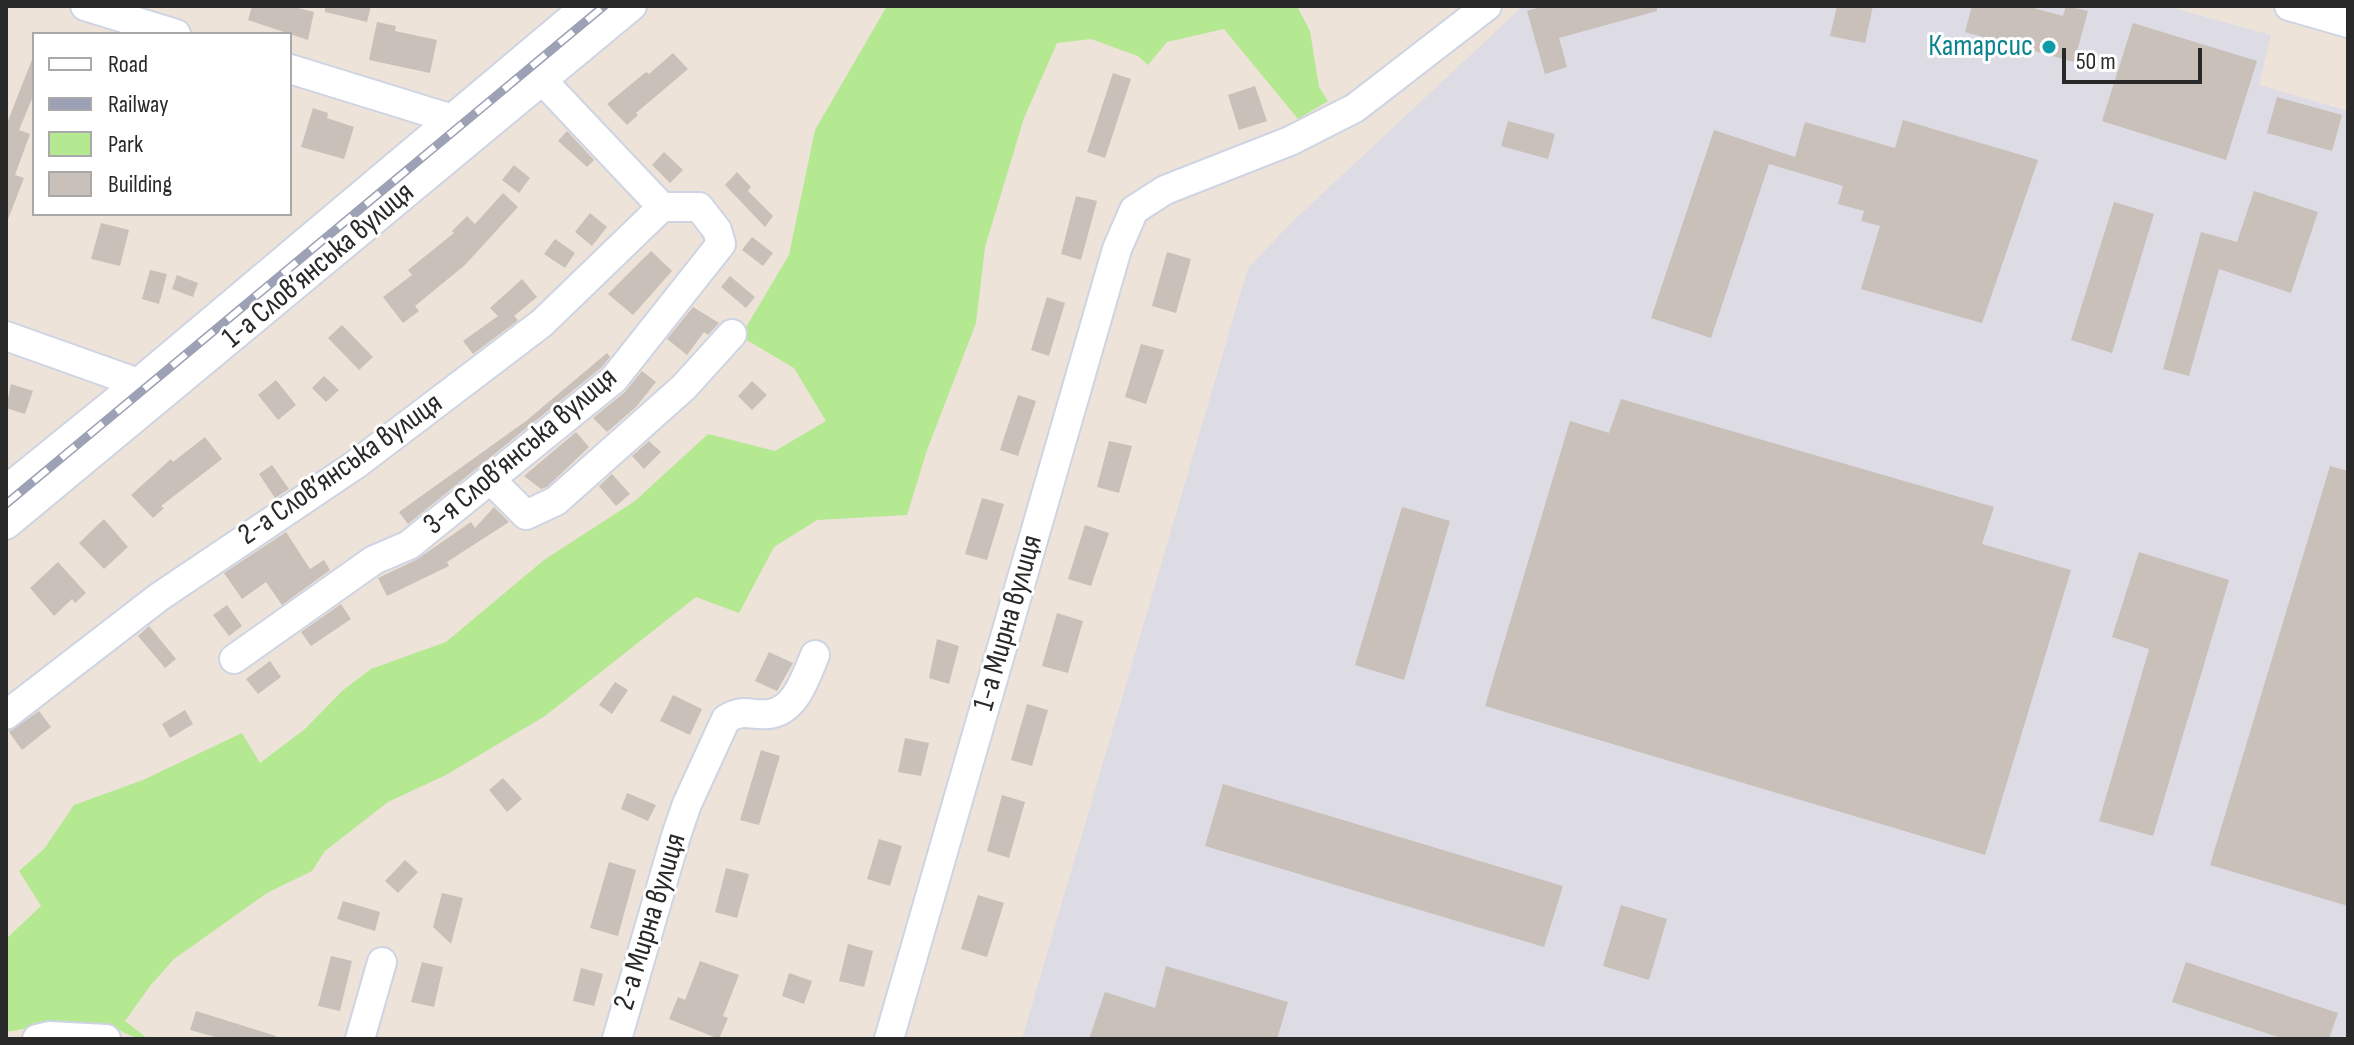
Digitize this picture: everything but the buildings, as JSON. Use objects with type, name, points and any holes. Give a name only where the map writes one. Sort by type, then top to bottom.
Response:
[{"type":"street","points":[[85,6],[170,32]]},
{"type":"street","points":[[6,490],[138,383],[586,6]]},
{"type":"street","name":"1-а Слов’янська вулиця","points":[[6,525],[632,6]]},
{"type":"street","name":"1-а Мирна вулиця","points":[[886,1037],[1117,249],[1134,210],[1165,190],[1290,141],[1355,108],[1487,6]]},
{"type":"street","points":[[2289,6],[2348,23]]},
{"type":"street","points":[[292,70],[452,119]]},
{"type":"street","points":[[542,80],[662,207]]},
{"type":"street","name":"3-я Слов’янська вулиця","points":[[234,659],[374,560],[409,545],[614,379],[721,244],[717,230],[699,207],[662,207]]},
{"type":"street","name":"2-а Слов’янська вулиця","points":[[10,705],[159,597],[355,465],[542,323],[662,207]]},
{"type":"street","points":[[491,480],[526,515],[556,501],[684,387],[732,334]]},
{"type":"street","points":[[6,336],[138,383]]},
{"type":"street","name":"2-а Мирна вулиця","points":[[617,1039],[687,804],[726,719],[738,712],[771,714],[786,707],[803,685],[815,655]]},
{"type":"street","points":[[360,1039],[382,962]]},
{"type":"street","points":[[37,1039],[49,1036],[106,1039]]},
{"type":"shaded area","points":[[1523,6],[2166,6],[2271,35],[2259,85],[2348,111],[2348,1039],[1022,1039],[1248,268],[1292,222]]},
{"type":"green space","points":[[887,6],[1297,6],[1310,31],[1319,87],[1328,101],[1298,119],[1224,29],[1167,42],[1148,65],[1138,56],[1091,39],[1057,43],[1024,118],[985,247],[976,323],[927,450],[907,515],[817,520],[774,547],[739,613],[696,597],[545,716],[446,775],[388,802],[325,851],[312,871],[267,893],[174,959],[125,1021],[148,1039],[89,1023],[6,1032],[6,939],[41,906],[19,871],[44,849],[74,805],[143,780],[242,733],[260,763],[305,729],[342,691],[371,669],[446,642],[544,560],[635,501],[708,434],[775,451],[826,421],[794,368],[745,339],[745,329],[789,255],[815,130]]},
{"type":"railway","points":[[6,504],[604,6]]},
{"type":"place","name":"Катарсис","points":[[2049,47]]}]
